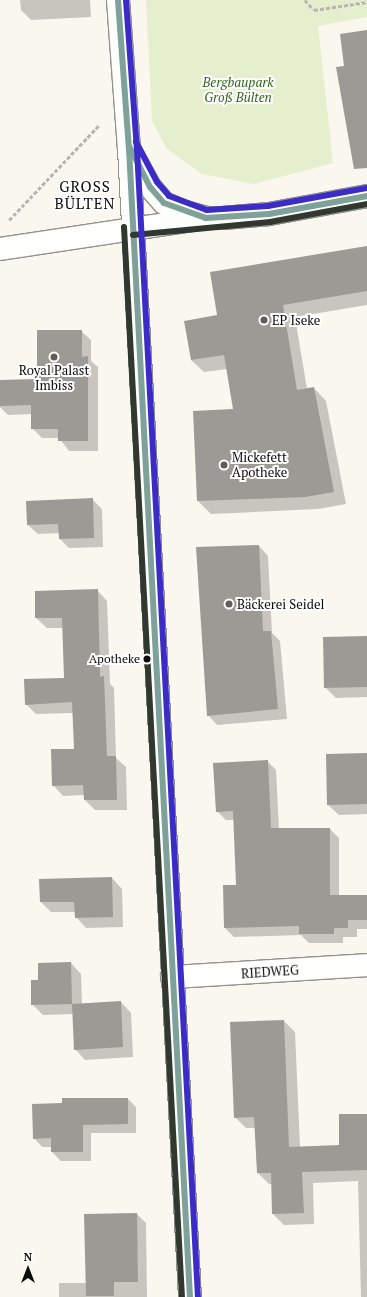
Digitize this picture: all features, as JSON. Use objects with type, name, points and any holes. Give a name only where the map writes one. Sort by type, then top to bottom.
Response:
[{"type":"street","points":[[118,0],[124,98],[130,149],[132,227],[190,1297]]},
{"type":"street","points":[[130,149],[150,187],[164,202],[184,212],[206,218]]},
{"type":"street","points":[[0,249],[132,227],[206,218],[269,214],[367,196]]},
{"type":"street","name":"RIEDWEG","points":[[172,977],[367,965]]},
{"type":"path","points":[[305,0],[314,10],[367,2]]},
{"type":"path","points":[[5,223],[124,98]]},
{"type":"green space","name":"Bergbaupark Groß Bülten","points":[[146,0],[367,0],[367,17],[318,26],[333,163],[254,184],[202,174],[167,149],[152,121]]},
{"type":"building","points":[[367,30],[367,168],[354,169],[336,67],[344,66],[340,34]]},
{"type":"building","points":[[367,246],[367,291],[283,305],[297,390],[314,387],[334,492],[305,497],[197,501],[193,411],[233,409],[224,355],[191,360],[184,321],[217,315],[210,272]]},
{"type":"building","points":[[37,330],[82,330],[82,357],[88,356],[88,441],[58,441],[58,429],[31,429],[31,405],[0,406],[0,380],[37,379]]},
{"type":"building","points":[[93,498],[94,538],[59,539],[58,524],[27,525],[26,501]]},
{"type":"building","points":[[259,545],[263,631],[271,631],[278,709],[207,716],[196,547]]},
{"type":"building","points":[[98,589],[100,677],[104,676],[107,756],[116,756],[117,800],[84,800],[83,785],[52,786],[51,749],[74,749],[72,702],[25,705],[24,679],[64,678],[62,618],[35,618],[35,591]]},
{"type":"building","points":[[367,636],[367,687],[324,688],[323,637]]},
{"type":"building","points":[[367,753],[367,804],[327,805],[326,754]]},
{"type":"building","points":[[268,760],[271,828],[330,828],[330,895],[367,895],[367,920],[348,920],[348,928],[334,928],[334,934],[299,934],[299,926],[224,928],[223,885],[236,885],[233,811],[216,812],[213,763]]},
{"type":"building","points":[[112,877],[113,917],[75,918],[74,902],[40,902],[39,879]]},
{"type":"building","points":[[71,962],[72,1004],[31,1005],[31,980],[38,980],[38,963]]},
{"type":"building","points":[[121,1001],[123,1047],[74,1050],[72,1004]]},
{"type":"building","points":[[284,1020],[289,1147],[339,1145],[339,1114],[367,1114],[367,1170],[302,1172],[304,1213],[272,1214],[271,1173],[257,1173],[254,1117],[234,1118],[230,1022]]},
{"type":"building","points":[[62,1098],[128,1098],[128,1124],[83,1125],[83,1152],[51,1152],[51,1138],[33,1139],[32,1104],[62,1103]]},
{"type":"building","points":[[137,1213],[138,1282],[114,1282],[114,1296],[86,1296],[84,1214]]},
{"type":"transit line","points":[[118,0],[129,149],[190,1297]]},
{"type":"transit line","points":[[126,0],[137,149],[198,1297]]},
{"type":"transit line","points":[[136,142],[157,182],[169,196],[207,210],[268,206],[366,188]]},
{"type":"transit line","points":[[129,146],[150,187],[164,203],[206,218],[269,214],[367,196]]},
{"type":"transit line","points":[[133,235],[270,222],[367,204]]},
{"type":"transit line","points":[[124,227],[182,1297]]},
{"type":"place","name":"EP Iseke","points":[[264,320]]},
{"type":"place","name":"Royal Palast Imbiss","points":[[54,357]]},
{"type":"place","name":"Mickefett Apotheke","points":[[224,465]]},
{"type":"place","name":"Bäckerei Seidel","points":[[229,604]]},
{"type":"place","name":"Apotheke","points":[[147,659]]},
{"type":"district","name":"GROSS BÜLTEN","points":[[85,194]]}]
